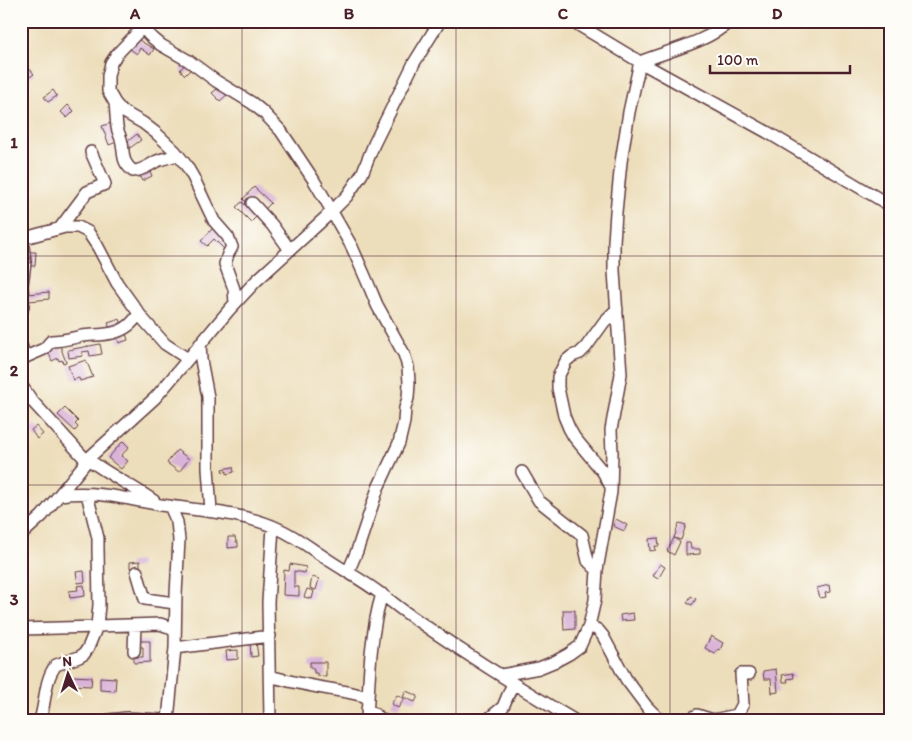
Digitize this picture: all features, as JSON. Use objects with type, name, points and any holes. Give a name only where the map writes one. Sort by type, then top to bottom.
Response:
[{"type":"street","points":[[21,535],[42,516],[88,460],[155,398],[235,302],[347,196],[362,174],[374,144],[414,63],[440,21]]},
{"type":"street","points":[[572,21],[891,206]]},
{"type":"street","points":[[640,62],[711,35],[730,21]]},
{"type":"street","points":[[235,302],[234,289],[225,264],[232,246],[228,237],[214,222],[193,176],[178,155],[156,133],[122,111],[108,91],[108,76],[111,63],[140,24],[161,45],[189,61],[216,81],[252,103],[281,131],[313,179],[352,248],[377,305],[404,354],[408,367],[409,383],[399,443],[378,488],[348,572]]},
{"type":"street","points":[[501,675],[539,668],[556,661],[580,646],[589,626],[595,600],[597,570],[611,487],[612,453],[610,430],[621,374],[614,242],[616,212],[629,112],[640,62]]},
{"type":"street","points":[[115,103],[117,127],[122,140],[123,157],[133,171],[178,155]]},
{"type":"street","points":[[60,228],[88,192],[105,184],[91,152]]},
{"type":"street","points":[[252,203],[272,225],[290,250]]},
{"type":"street","points":[[21,313],[25,262],[22,239],[60,228],[78,227],[88,232],[117,283],[152,331],[165,344],[188,359]]},
{"type":"street","points":[[611,487],[603,472],[574,437],[569,428],[562,410],[558,376],[566,361],[586,347],[604,322],[617,309]]},
{"type":"street","points":[[21,345],[23,358],[44,349],[51,341],[117,332],[128,326],[139,314]]},
{"type":"street","points":[[200,344],[208,397],[208,468],[211,511]]},
{"type":"street","points":[[21,385],[33,402],[88,460],[165,505],[175,515],[179,540],[175,603],[175,648],[168,720]]},
{"type":"street","points":[[522,472],[539,501],[582,535],[588,561],[597,570]]},
{"type":"street","points":[[60,495],[86,494],[128,498],[192,510],[211,511],[254,520],[273,527],[300,540],[382,594],[408,614],[513,683],[557,715],[574,720]]},
{"type":"street","points":[[40,720],[53,668],[84,654],[97,626],[99,605],[98,544],[86,494]]},
{"type":"street","points":[[178,529],[184,518],[192,510]]},
{"type":"street","points":[[270,720],[268,602],[273,527]]},
{"type":"street","points":[[137,572],[145,599],[175,603]]},
{"type":"street","points":[[382,594],[377,610],[369,676],[367,715],[384,720]]},
{"type":"street","points":[[21,629],[160,624],[169,627],[175,632]]},
{"type":"street","points":[[134,625],[134,651]]},
{"type":"street","points":[[589,626],[598,630],[626,679],[647,707],[660,720]]},
{"type":"street","points":[[175,648],[270,636]]},
{"type":"street","points":[[688,720],[697,715],[713,720],[737,716],[743,704],[741,674],[749,674]]},
{"type":"street","points":[[270,676],[368,697]]},
{"type":"street","points":[[487,720],[503,706],[513,683]]},
{"type":"street","points":[[109,720],[160,720]]},
{"type":"building","points":[[137,39],[154,49],[150,55],[140,48],[137,54],[130,49]]},
{"type":"building","points":[[189,59],[195,65],[185,75],[180,70]]},
{"type":"building","points":[[25,63],[34,74],[27,79],[21,72],[21,66]]},
{"type":"building","points":[[222,85],[229,93],[220,101],[212,93]]},
{"type":"building","points":[[53,90],[57,96],[48,102],[44,97]]},
{"type":"building","points":[[68,105],[74,111],[67,118],[61,112]]},
{"type":"building","points":[[115,122],[122,125],[125,133],[120,135],[122,140],[109,145],[102,126]]},
{"type":"building","points":[[137,134],[141,140],[127,150],[123,145]]},
{"type":"building","points":[[150,171],[152,176],[142,181],[139,175]]},
{"type":"building","points":[[254,187],[271,203],[265,209],[254,198],[248,204],[243,199]]},
{"type":"building","points":[[242,202],[250,210],[253,207],[259,214],[251,222],[236,207]]},
{"type":"building","points":[[213,228],[230,243],[224,249],[214,239],[207,246],[201,241]]},
{"type":"building","points":[[28,252],[36,252],[35,266],[27,266]]},
{"type":"building","points":[[49,292],[49,299],[29,301],[28,294]]},
{"type":"building","points":[[120,319],[122,325],[110,329],[108,323]]},
{"type":"building","points":[[126,334],[128,340],[119,343],[117,337]]},
{"type":"building","points":[[59,343],[66,362],[63,363],[58,358],[52,361],[47,348]]},
{"type":"building","points":[[100,344],[102,354],[90,356],[89,351],[82,352],[83,356],[69,358],[68,350]]},
{"type":"building","points":[[86,360],[93,377],[80,381],[79,378],[73,380],[68,366]]},
{"type":"building","points":[[65,408],[78,421],[75,424],[78,427],[75,431],[58,415]]},
{"type":"building","points":[[36,426],[43,434],[37,439],[31,430]]},
{"type":"building","points":[[123,441],[129,447],[121,456],[128,461],[121,469],[108,458]]},
{"type":"building","points":[[177,450],[189,459],[179,472],[167,463]]},
{"type":"building","points":[[233,467],[234,472],[227,474],[227,471],[223,472],[222,469]]},
{"type":"building","points":[[616,519],[627,525],[624,531],[613,526]]},
{"type":"building","points":[[679,523],[686,525],[681,540],[674,538]]},
{"type":"building","points":[[228,537],[235,537],[238,547],[228,548]]},
{"type":"building","points":[[658,538],[659,546],[655,546],[656,550],[650,551],[649,539]]},
{"type":"building","points":[[674,538],[680,542],[674,555],[667,551]]},
{"type":"building","points":[[686,543],[690,543],[691,549],[700,549],[700,554],[686,555]]},
{"type":"building","points":[[140,561],[140,567],[130,568],[130,562]]},
{"type":"building","points":[[290,564],[306,567],[305,573],[294,571],[294,587],[299,587],[299,596],[283,595],[284,570],[289,571]]},
{"type":"building","points":[[660,564],[665,567],[658,579],[653,576]]},
{"type":"building","points":[[84,571],[85,582],[78,583],[76,572]]},
{"type":"building","points":[[312,577],[319,579],[316,590],[310,588]]},
{"type":"building","points":[[84,585],[85,596],[70,598],[69,591],[78,590],[77,586]]},
{"type":"building","points":[[829,585],[830,592],[825,593],[826,597],[820,598],[817,588]]},
{"type":"building","points":[[307,589],[314,591],[312,599],[304,597]]},
{"type":"building","points":[[691,596],[696,599],[692,605],[687,603]]},
{"type":"building","points":[[563,610],[575,610],[575,629],[564,630]]},
{"type":"building","points":[[633,613],[634,620],[621,621],[620,615]]},
{"type":"building","points":[[255,634],[258,656],[251,657],[250,643]]},
{"type":"building","points":[[711,636],[723,643],[720,650],[718,649],[715,654],[705,648]]},
{"type":"building","points":[[136,641],[150,641],[150,662],[134,663],[134,657],[143,657],[143,647],[136,647]]},
{"type":"building","points":[[238,650],[238,659],[227,660],[226,651]]},
{"type":"building","points":[[310,662],[326,662],[326,677],[317,676],[313,668],[310,668]]},
{"type":"building","points":[[776,669],[778,692],[772,693],[771,679],[764,679],[763,671]]},
{"type":"building","points":[[793,673],[794,678],[787,679],[788,682],[783,682],[782,675]]},
{"type":"building","points":[[71,676],[92,677],[91,686],[70,685]]},
{"type":"building","points":[[100,677],[116,678],[115,691],[100,690]]},
{"type":"building","points":[[406,691],[418,696],[415,702],[403,697]]},
{"type":"building","points":[[397,695],[404,699],[398,708],[391,704]]},
{"type":"building","points":[[543,714],[554,720],[540,720]]},
{"type":"building","points":[[301,716],[301,720],[286,720],[286,717]]}]
